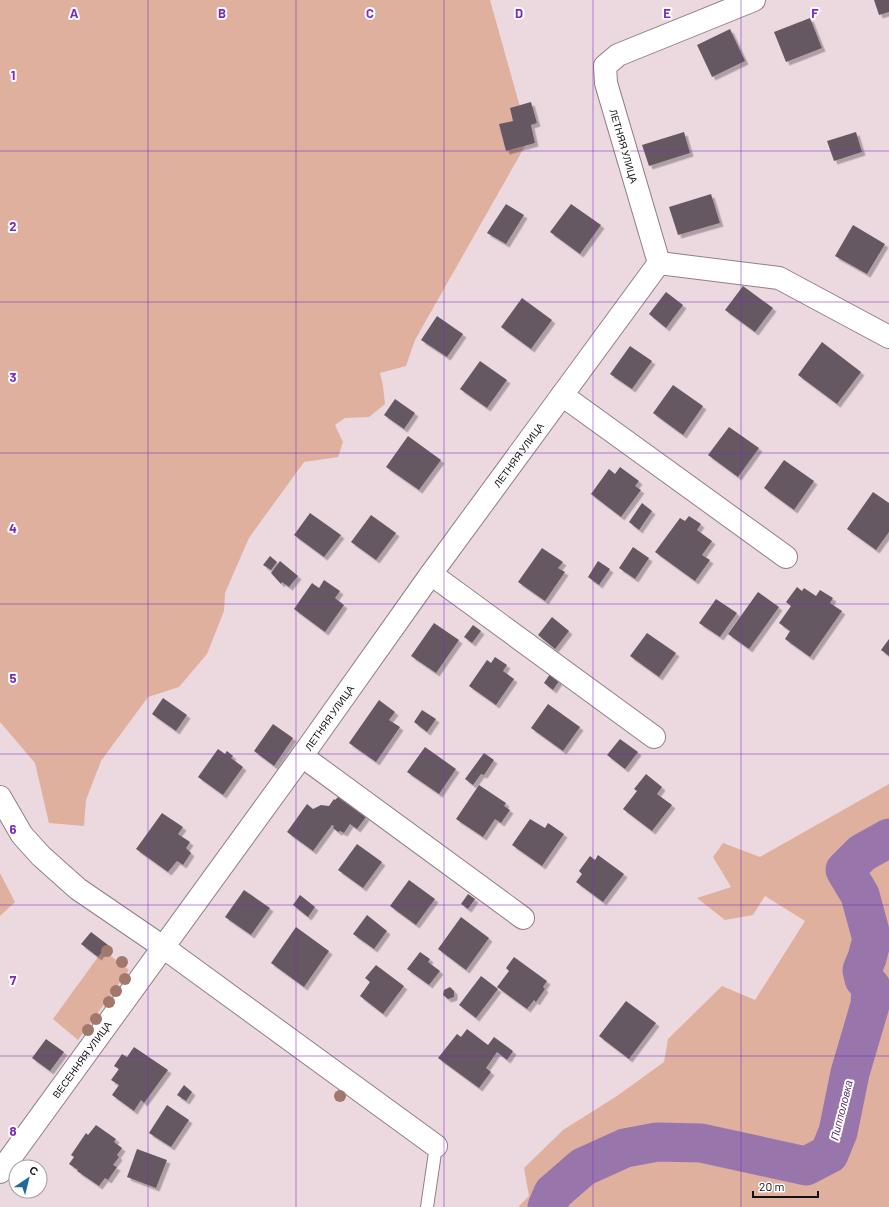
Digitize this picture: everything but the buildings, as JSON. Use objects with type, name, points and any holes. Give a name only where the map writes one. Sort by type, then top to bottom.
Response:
[{"type":"street","name":"ЛЕТНЯЯ УЛИЦА","points":[[164,947],[431,574],[659,263],[606,82],[605,66],[618,55],[754,0]]},
{"type":"street","points":[[659,263],[779,278],[889,337]]},
{"type":"street","points":[[562,395],[786,557]]},
{"type":"street","points":[[431,574],[654,737]]},
{"type":"street","points":[[302,756],[524,918]]},
{"type":"street","points":[[0,797],[22,835],[41,856],[78,889],[164,947],[436,1146]]},
{"type":"street","name":"ВЕСЕННЯЯ УЛИЦА","points":[[0,1172],[164,947]]},
{"type":"lane","points":[[427,1207],[436,1146]]},
{"type":"shaded area","points":[[0,0],[490,0],[529,139],[415,340],[406,366],[380,373],[385,404],[369,417],[345,418],[335,425],[343,442],[338,457],[304,462],[249,538],[225,593],[224,611],[207,654],[179,687],[148,697],[101,761],[86,800],[84,826],[49,823],[35,763],[0,722]]},
{"type":"shaded area","points":[[889,784],[889,1207],[518,1207],[529,1196],[524,1168],[563,1130],[617,1096],[664,1062],[668,1039],[722,986],[755,1000],[805,921],[765,896],[753,915],[725,920],[697,898],[731,887],[713,857],[723,843],[760,857]]},
{"type":"shaded area","points":[[0,873],[15,902],[0,916]]},
{"type":"shaded area","points":[[103,950],[129,970],[78,1040],[53,1019]]},
{"type":"waterway","name":"Пипполовка","points":[[547,1207],[553,1193],[583,1167],[625,1148],[657,1142],[701,1143],[806,1166],[829,1154],[838,1132],[850,1073],[870,1005],[871,987],[864,979],[862,970],[872,939],[860,895],[845,870],[862,853],[889,838]]}]
